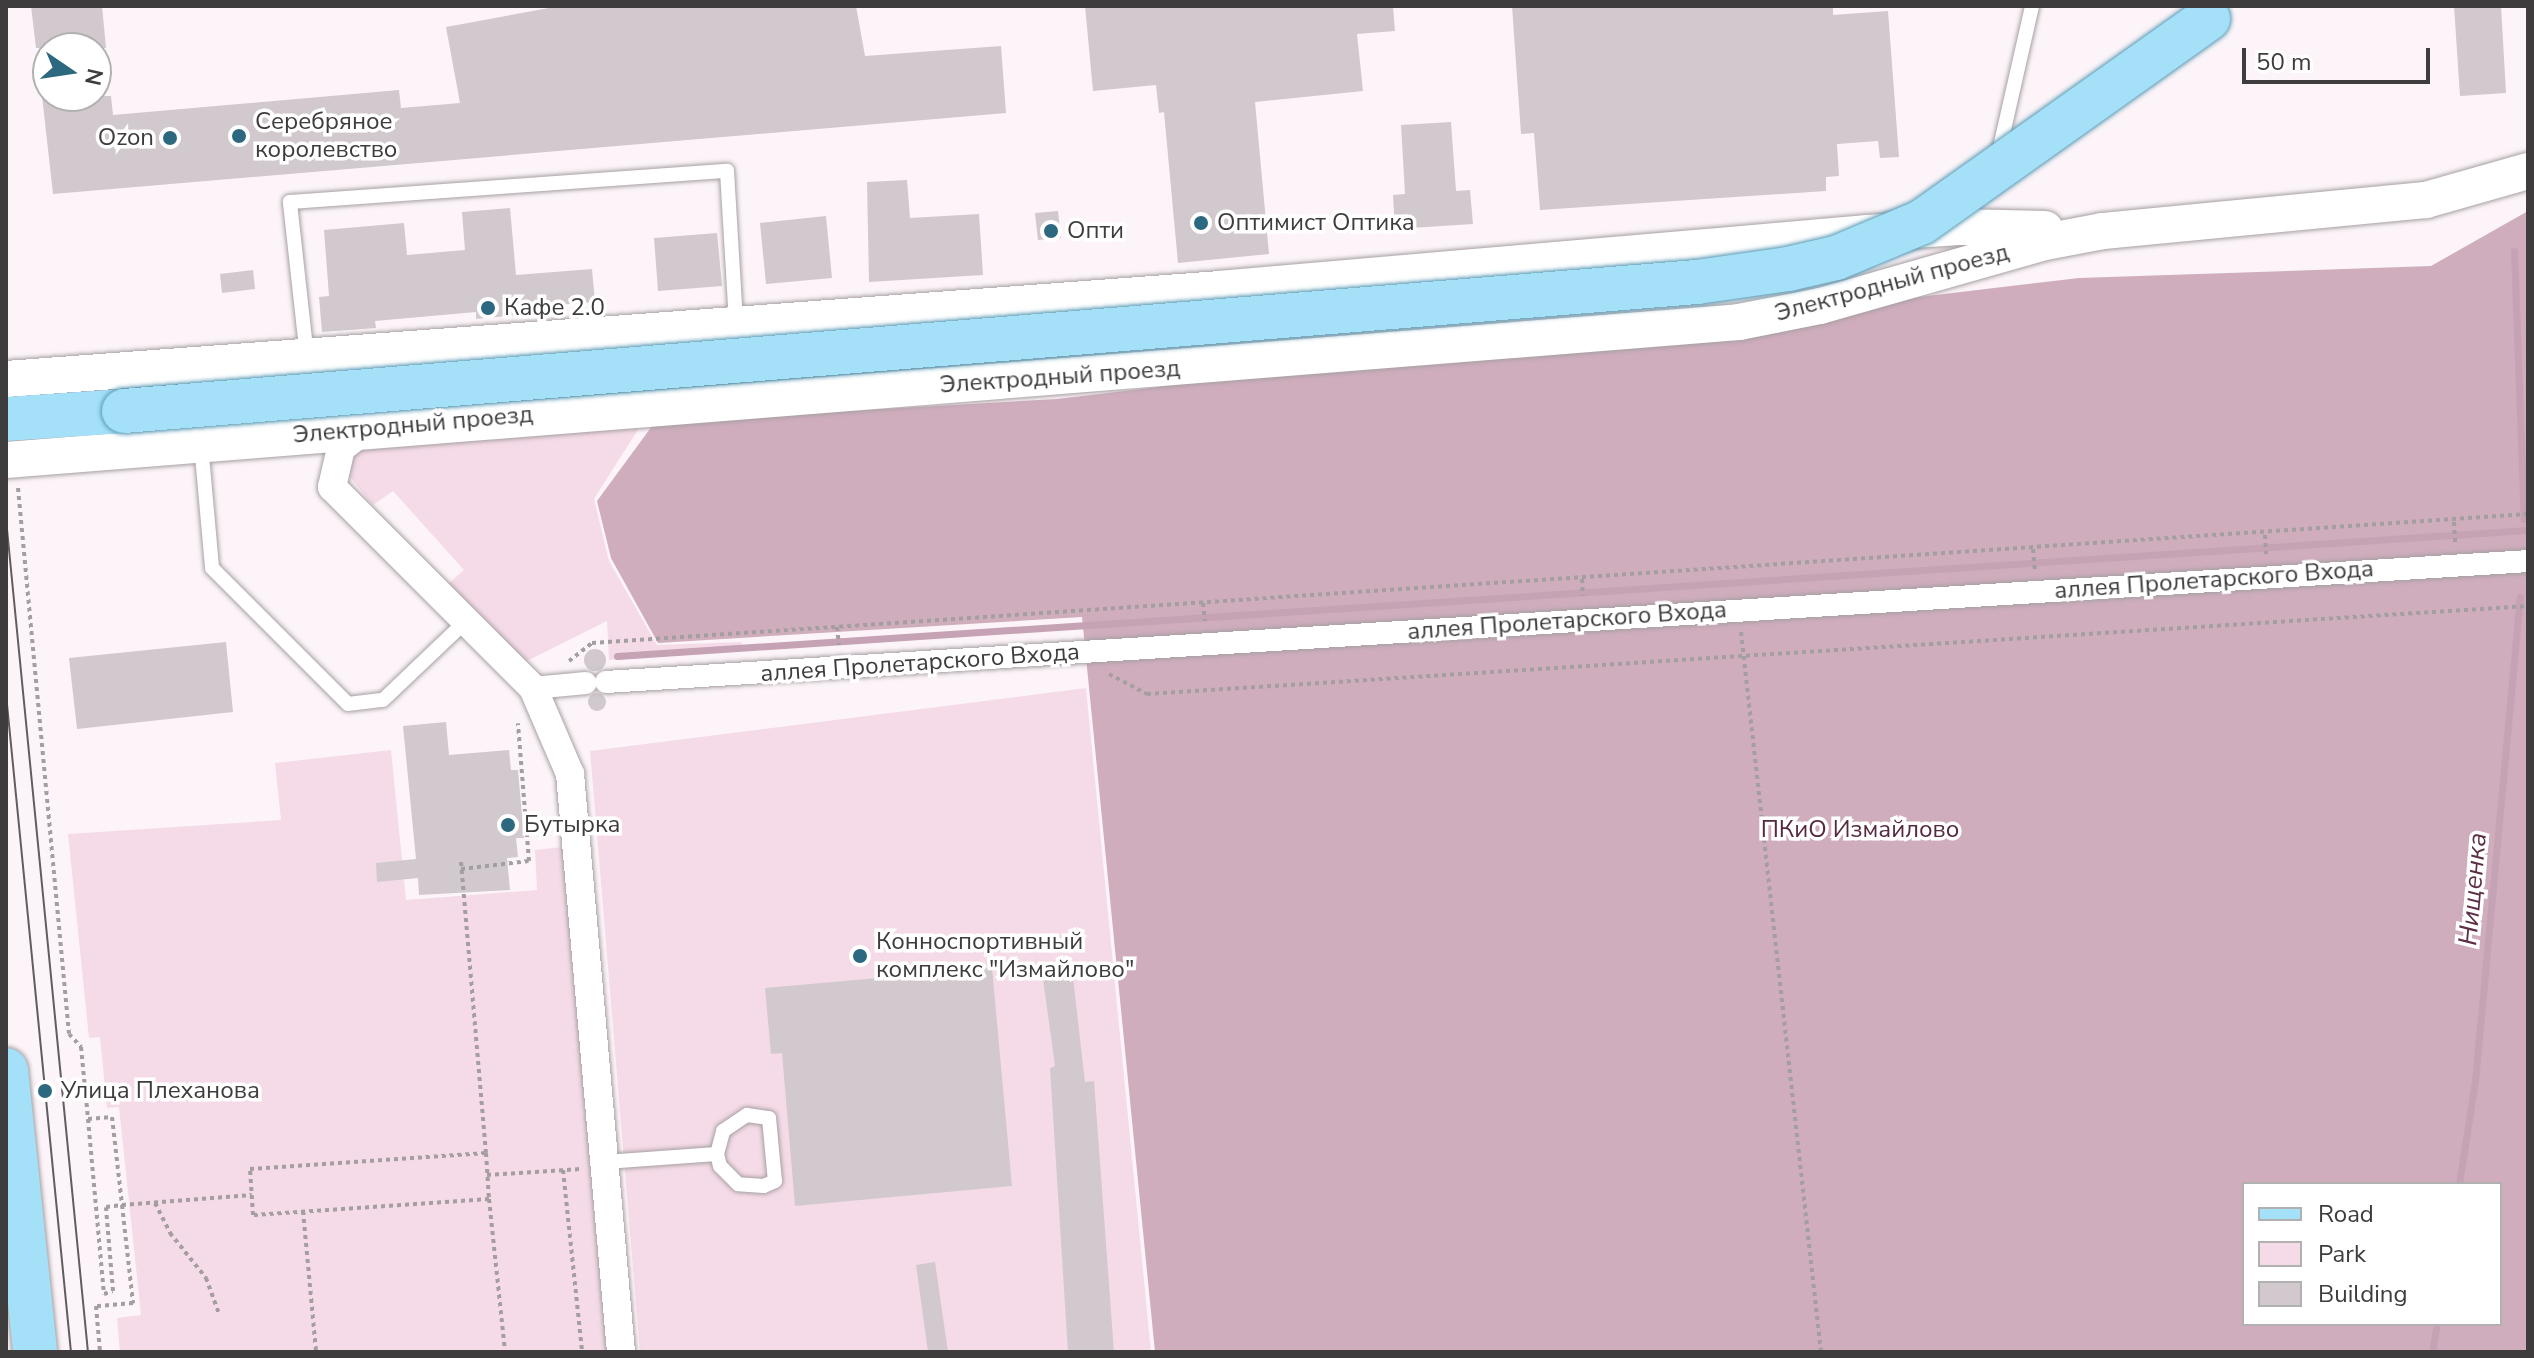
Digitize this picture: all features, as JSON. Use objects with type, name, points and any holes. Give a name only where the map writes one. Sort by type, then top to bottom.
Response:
[{"type":"main road","points":[[6,419],[1697,282],[1788,269],[1836,258],[1922,222],[2218,12]]},
{"type":"main road","points":[[6,1070],[35,1352]]},
{"type":"street","name":"Электродный проезд","points":[[12,470],[201,443],[367,428],[1231,365],[1784,316],[1956,264],[2103,231],[2426,200],[2528,171]]},
{"type":"street","name":"Электродный проезд","points":[[6,379],[1219,289],[1986,222],[2103,231]]},
{"type":"street","points":[[1219,289],[1193,316],[1192,345],[1201,356],[1231,365]]},
{"type":"street","points":[[754,322],[788,329],[805,356],[803,374],[794,388],[777,397]]},
{"type":"street","points":[[367,428],[341,448],[332,487],[533,688],[570,774],[599,1165],[621,1352]]},
{"type":"street","name":"аллея Пролетарского Входа","points":[[533,688],[2528,561]]},
{"type":"lane","points":[[1992,191],[2032,6]]},
{"type":"lane","points":[[307,358],[290,202],[727,171],[754,322]]},
{"type":"lane","points":[[201,443],[212,568],[348,704],[383,700],[465,622]]},
{"type":"lane","points":[[747,1115],[769,1118],[775,1181],[764,1186],[738,1184],[728,1177],[717,1154],[723,1131],[734,1120],[747,1115]]},
{"type":"lane","points":[[599,1165],[717,1154]]},
{"type":"path","points":[[12,470],[69,1034],[81,1047],[104,1294],[113,1291],[106,1207],[252,1195]]},
{"type":"path","points":[[461,869],[529,861],[516,694],[533,688],[592,643],[2454,522],[2528,514]]},
{"type":"path","points":[[2454,522],[2455,545]]},
{"type":"path","points":[[2265,534],[2266,556]]},
{"type":"path","points":[[2033,549],[2034,570]]},
{"type":"path","points":[[1582,579],[1583,598]]},
{"type":"path","points":[[1203,603],[1205,621]]},
{"type":"path","points":[[1072,654],[1147,694],[2528,606]]},
{"type":"path","points":[[1739,609],[1821,1352]]},
{"type":"path","points":[[837,627],[839,645]]},
{"type":"path","points":[[461,862],[505,1352]]},
{"type":"path","points":[[88,1119],[112,1117],[133,1303],[96,1306],[100,1352]]},
{"type":"path","points":[[486,1153],[250,1169],[253,1215],[489,1199]]},
{"type":"path","points":[[487,1175],[599,1165]]},
{"type":"path","points":[[563,1170],[582,1352]]},
{"type":"path","points":[[155,1203],[170,1233],[206,1278],[219,1313]]},
{"type":"path","points":[[303,1211],[316,1352]]},
{"type":"green space","name":"ПКиО Измайлово","points":[[2528,211],[2528,1352],[1155,1352],[1082,617],[658,643],[611,558],[597,501],[655,422],[1057,399],[2079,278],[2431,266]]},
{"type":"green space","points":[[646,417],[594,499],[609,561],[657,645],[741,642],[745,651],[609,660],[607,621],[523,663],[448,584],[464,570],[393,491],[373,505],[349,476],[350,460],[365,444]]},
{"type":"green space","name":"Конноспортивный комплекс \"Измайлово\"","points":[[1086,688],[1151,1352],[640,1352],[590,751]]},
{"type":"green space","points":[[391,750],[406,900],[537,890],[535,850],[563,847],[607,1352],[120,1352],[117,1318],[141,1315],[119,1107],[107,1108],[100,1037],[89,1038],[68,834],[281,820],[275,763]]},
{"type":"building","points":[[31,6],[102,6],[104,32],[34,32]]},
{"type":"building","points":[[560,6],[856,6],[865,56],[1001,46],[1006,113],[53,194],[44,112],[112,112],[112,106],[113,115],[399,90],[401,108],[460,103],[446,27]]},
{"type":"building","points":[[1085,6],[1393,6],[1395,31],[1357,34],[1363,91],[1255,102],[1269,254],[1178,263],[1164,112],[1159,113],[1156,85],[1093,91]]},
{"type":"building","points":[[1512,6],[1833,6],[1833,15],[1888,11],[1899,157],[1880,158],[1878,141],[1837,144],[1839,176],[1826,177],[1826,191],[1540,210],[1534,133],[1521,134]]},
{"type":"building","points":[[2454,6],[2501,6],[2506,93],[2460,96]]},
{"type":"building","points":[[1451,122],[1456,191],[1470,190],[1473,224],[1395,229],[1393,195],[1405,194],[1401,125]]},
{"type":"building","points":[[907,180],[910,218],[979,214],[983,275],[869,282],[867,182]]},
{"type":"building","points":[[510,208],[516,275],[592,269],[595,302],[517,309],[517,315],[476,319],[476,312],[375,321],[376,328],[322,332],[319,297],[329,296],[324,230],[404,223],[407,255],[465,250],[462,212]]},
{"type":"building","points":[[1058,211],[1061,238],[1038,240],[1035,213]]},
{"type":"building","points":[[826,216],[832,278],[766,284],[760,223]]},
{"type":"building","points":[[717,233],[722,286],[658,291],[654,238]]},
{"type":"building","points":[[253,270],[255,289],[222,293],[220,274]]},
{"type":"building","points":[[226,642],[233,712],[77,729],[69,658]]},
{"type":"building","points":[[595,649],[603,652],[606,660],[603,668],[595,671],[587,668],[584,660],[587,652]]},
{"type":"building","points":[[593,693],[601,693],[606,702],[604,709],[593,711],[588,706],[588,698]]},
{"type":"building","points":[[446,722],[449,755],[509,750],[511,770],[518,770],[524,838],[516,838],[518,857],[507,858],[510,890],[419,895],[418,878],[377,882],[376,863],[416,859],[403,726]]},
{"type":"building","points":[[992,968],[1012,1186],[795,1206],[782,1053],[771,1054],[765,988]]},
{"type":"building","points":[[1072,969],[1085,1082],[1094,1081],[1114,1352],[1068,1352],[1050,1068],[1055,1066],[1042,972]]},
{"type":"building","points":[[935,1262],[948,1352],[928,1352],[916,1265]]},
{"type":"waterway","name":"Нищенка","points":[[2514,251],[2524,519]]},
{"type":"waterway","points":[[617,656],[2528,530]]},
{"type":"waterway","name":"Нищенка","points":[[2459,1182],[2475,1081],[2520,597]]},
{"type":"waterway","name":"Нищенка","points":[[2432,1352],[2437,1326]]},
{"type":"tram line","points":[[6,519],[88,1352]]},
{"type":"tram line","points":[[6,694],[71,1352]]},
{"type":"place","name":"Серебряное королевство","points":[[239,136]]},
{"type":"place","name":"Ozon","points":[[170,138]]},
{"type":"place","name":"Оптимист Оптика","points":[[1201,223]]},
{"type":"place","name":"Опти","points":[[1051,231]]},
{"type":"place","name":"Кафе 2.0","points":[[488,308]]},
{"type":"place","name":"Бутырка","points":[[508,825]]},
{"type":"place","name":"Конноспортивный комплекс \"Измайлово\"","points":[[860,956]]},
{"type":"place","name":"Улица Плеханова","points":[[45,1091]]}]
